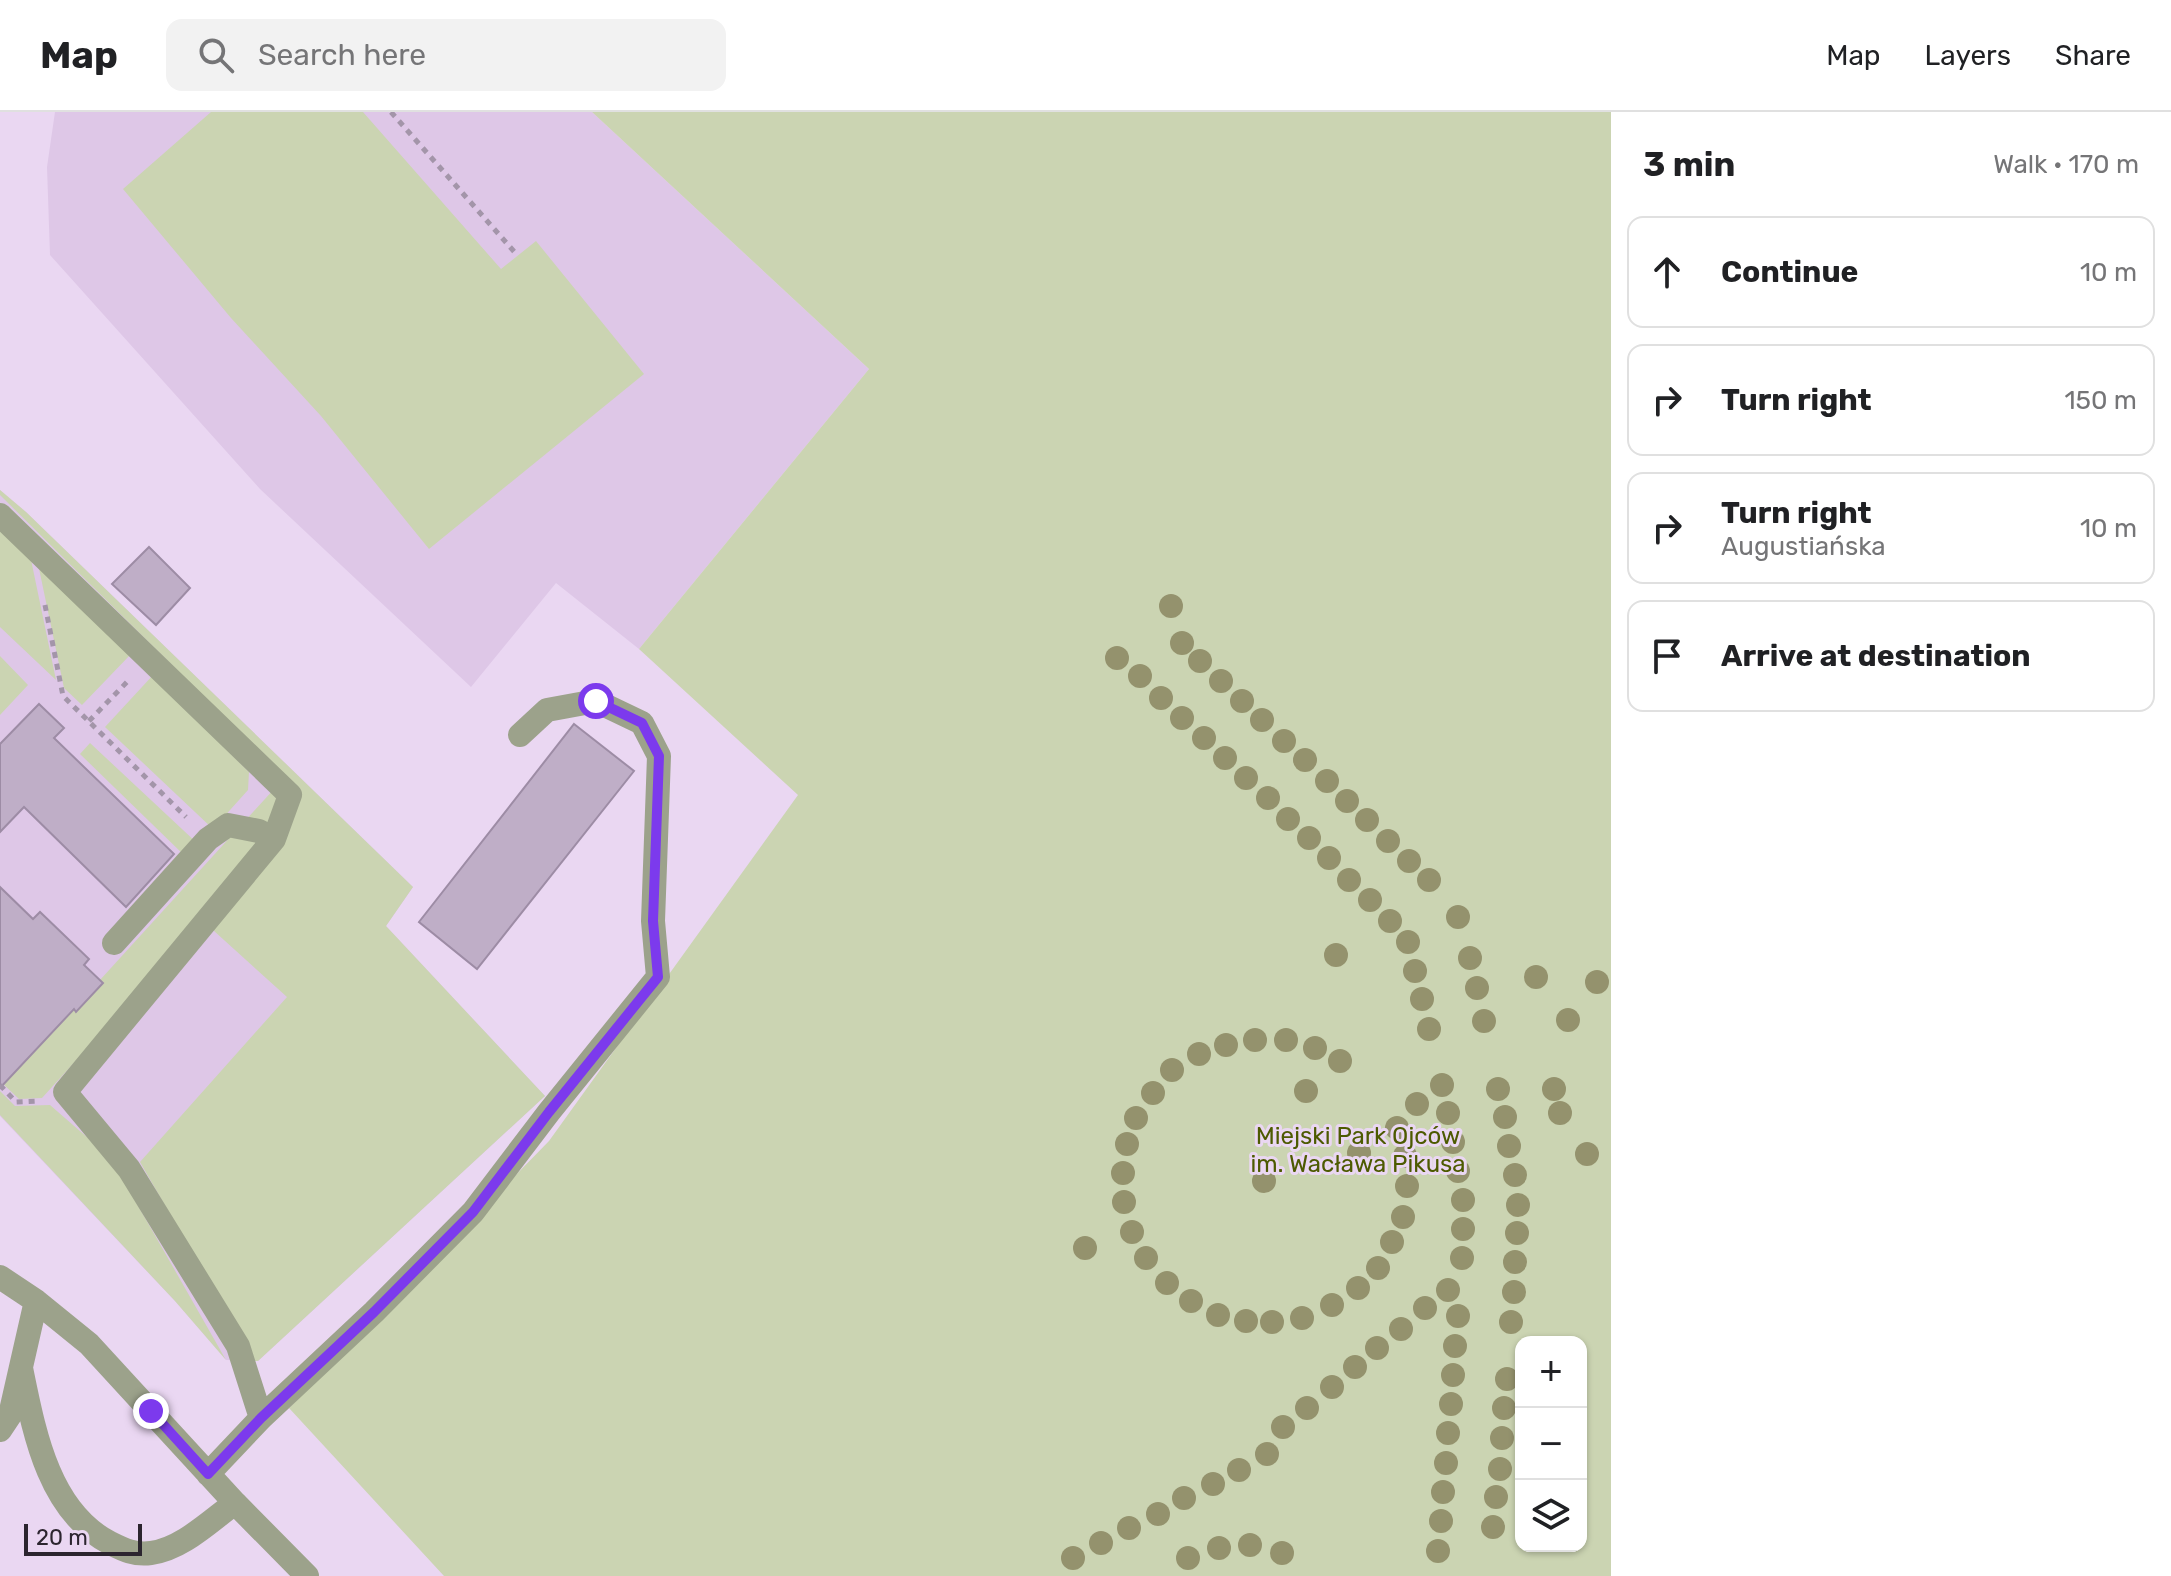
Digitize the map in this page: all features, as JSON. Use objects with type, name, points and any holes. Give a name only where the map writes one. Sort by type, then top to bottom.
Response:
[{"type":"street","points":[[0,515],[290,795],[274,839],[65,1092],[129,1169],[238,1346],[261,1418]]},
{"type":"street","points":[[208,1474],[261,1418],[374,1312],[473,1212],[658,977],[653,921],[659,756],[642,723],[596,701],[547,710],[520,735]]},
{"type":"street","points":[[114,943],[208,839],[228,825],[259,831],[274,839]]},
{"type":"street","points":[[0,1277],[36,1301],[89,1344],[235,1503],[307,1576]]},
{"type":"street","points":[[0,1430],[10,1415],[36,1301]]},
{"type":"street","points":[[21,1368],[35,1436],[56,1485],[73,1513],[94,1535],[129,1553],[152,1553],[175,1545],[235,1503]]},
{"type":"path","points":[[391,112],[518,256]]},
{"type":"path","points":[[33,545],[63,696],[208,839]]},
{"type":"path","points":[[89,721],[150,658]]},
{"type":"shaded area","points":[[55,112],[592,112],[869,369],[639,649],[556,583],[471,687],[260,489],[50,255],[47,167]]},
{"type":"shaded area","points":[[0,490],[413,887],[386,926],[545,1096],[258,1361],[226,1360],[175,1301],[0,1116]]},
{"type":"green space","points":[[211,112],[363,112],[501,269],[536,241],[644,374],[429,549],[321,416],[231,318],[123,189]]},
{"type":"green space","name":"Miejski Park Ojców im. Wacława Pikusa","points":[[592,112],[1611,112],[1611,1576],[444,1576],[289,1408],[549,1141],[798,795],[639,649],[869,369]]},
{"type":"green space","points":[[0,490],[413,887],[386,926],[545,1096],[258,1361],[254,1361],[140,1162],[287,997],[203,921],[42,1098],[19,1099],[0,1081],[0,1070],[9,1078],[74,1009],[77,1011],[103,983],[100,980],[285,777],[0,495]]},
{"type":"green space","points":[[0,521],[29,550],[56,680],[0,627]]},
{"type":"green space","points":[[37,559],[132,653],[82,705],[64,688]]},
{"type":"green space","points":[[0,656],[28,685],[0,715]]},
{"type":"green space","points":[[154,674],[249,772],[248,790],[213,829],[105,727]]},
{"type":"green space","points":[[90,743],[198,844],[186,857],[80,754]]},
{"type":"green space","points":[[0,1091],[15,1106],[50,1105],[119,1165],[120,1174],[226,1360],[175,1301],[0,1115]]},
{"type":"building","points":[[149,547],[190,588],[156,625],[112,584]]},
{"type":"building","points":[[39,704],[64,728],[54,738],[174,854],[126,907],[24,807],[0,832],[0,744]]},
{"type":"building","points":[[574,724],[634,771],[477,969],[419,922]]},
{"type":"building","points":[[0,887],[33,919],[40,912],[89,959],[84,965],[103,983],[76,1012],[74,1009],[0,1088]]},
{"type":"route","points":[[151,1411],[208,1474],[261,1418],[374,1312],[473,1212],[658,977],[653,921],[659,756],[642,723],[596,701]]}]
